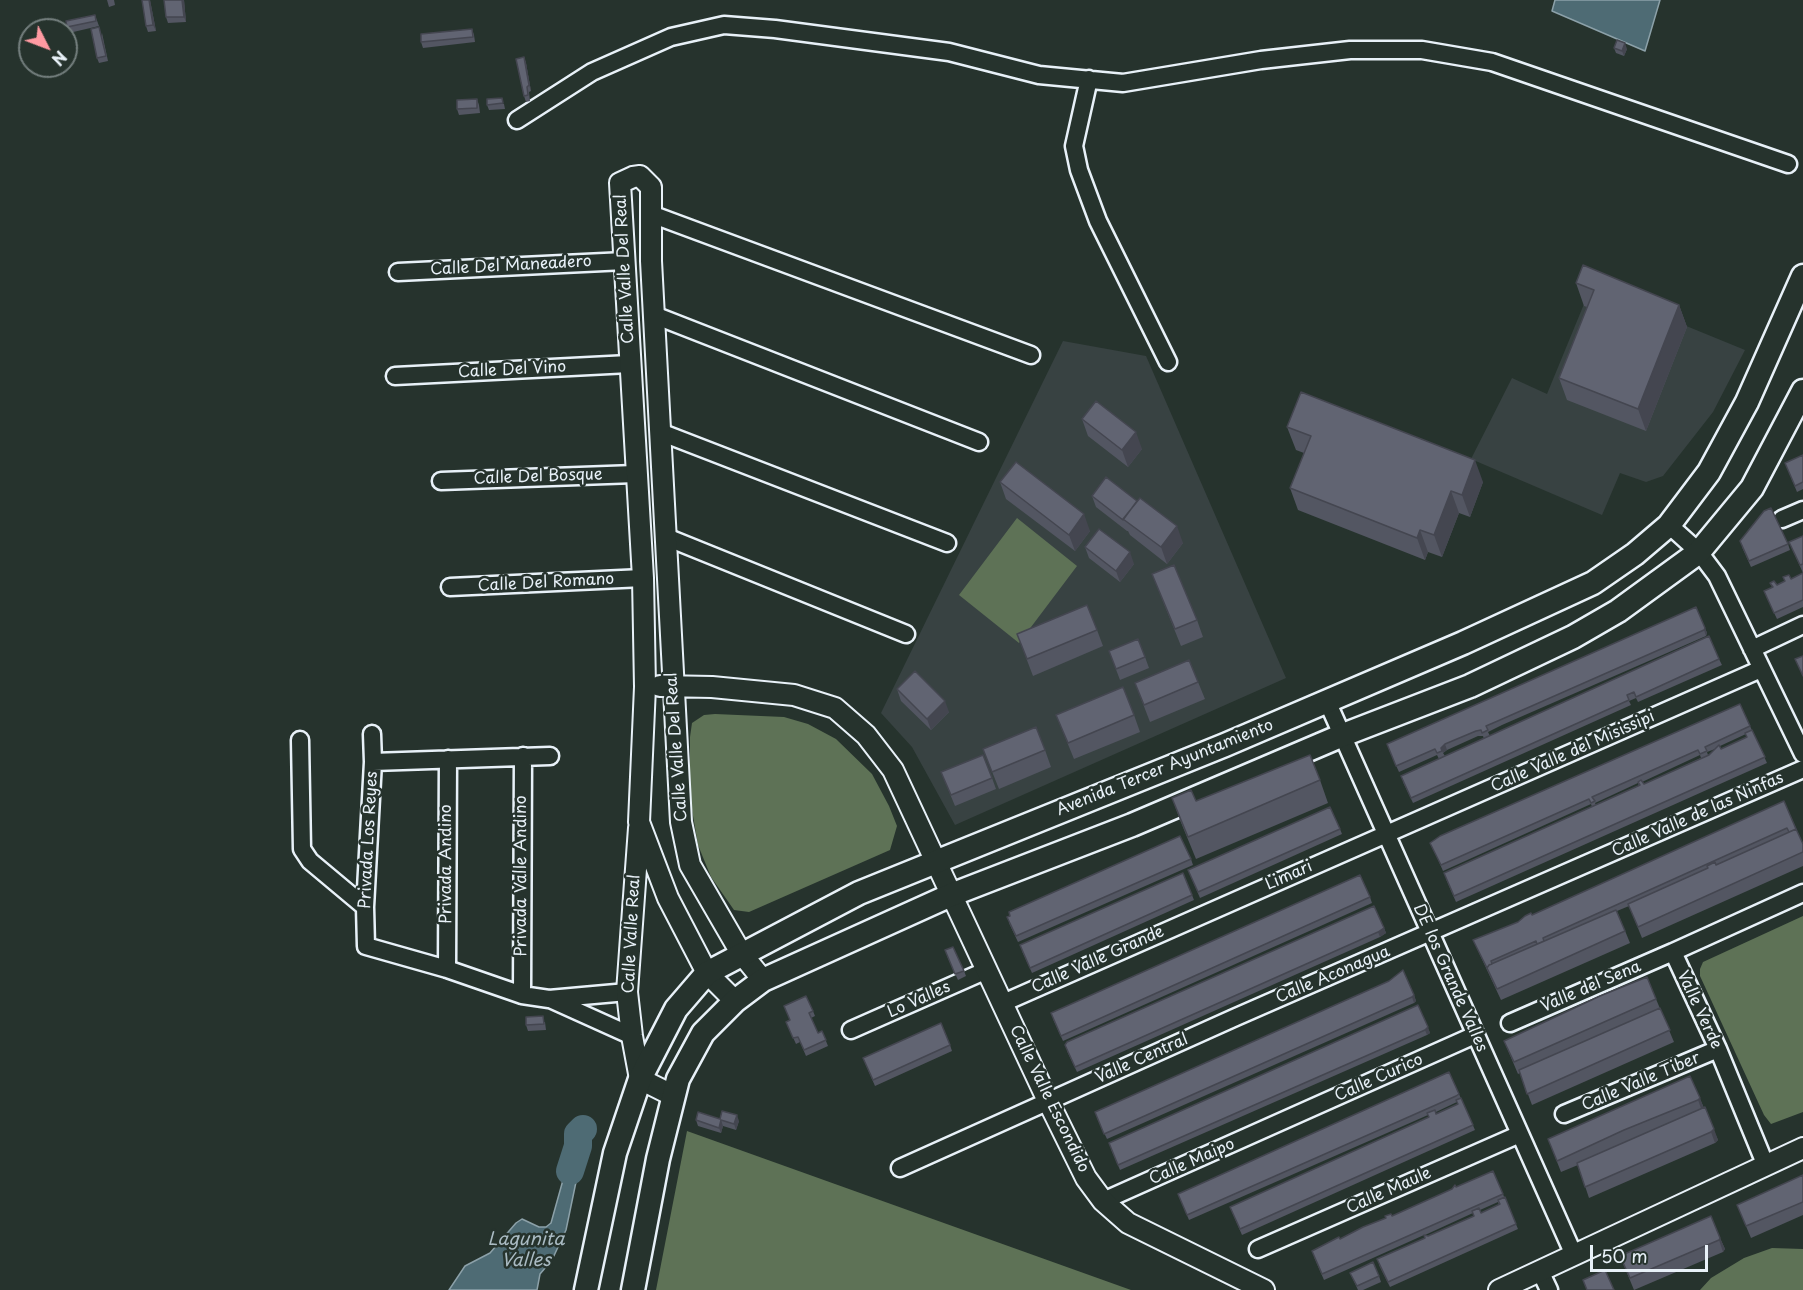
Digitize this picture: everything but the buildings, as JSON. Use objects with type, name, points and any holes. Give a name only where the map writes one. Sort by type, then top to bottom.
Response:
[{"type":"main road","name":"Avenida Tercer Ayuntamiento","points":[[586,1290],[615,1153],[640,1079],[676,1009],[707,973],[859,892],[1225,746],[1593,583],[1635,554],[1669,525],[1709,472],[1747,402],[1803,276]]},
{"type":"main road","points":[[633,1290],[658,1159],[678,1079],[703,1033],[735,1001],[763,980],[951,895],[1132,825],[1343,735],[1470,686],[1573,637],[1618,611],[1699,552],[1752,488],[1803,391]]},
{"type":"street","points":[[517,120],[592,72],[671,37],[724,25],[775,28],[949,52],[1039,75],[1123,83],[1261,60],[1339,51],[1422,50],[1492,62],[1788,165]]},
{"type":"street","points":[[1089,80],[1074,146],[1079,170],[1098,221],[1168,362]]},
{"type":"street","name":"Calle Valle Del Real","points":[[735,1001],[707,973],[668,898],[639,822],[645,687],[643,578],[635,474],[620,183],[633,177],[640,176],[651,187],[654,315],[681,822],[690,865],[741,953],[763,980]]},
{"type":"street","points":[[651,214],[1031,355]]},
{"type":"street","name":"Calle Del Maneadero","points":[[398,272],[625,261]]},
{"type":"street","points":[[654,315],[980,442]]},
{"type":"street","name":"Calle Del Vino","points":[[395,375],[629,364]]},
{"type":"street","points":[[660,432],[947,543]]},
{"type":"street","name":"Calle Del Bosque","points":[[441,481],[635,474]]},
{"type":"street","points":[[1782,519],[1803,510]]},
{"type":"street","points":[[1669,525],[1699,552],[1717,576],[1803,754]]},
{"type":"street","points":[[666,537],[906,634]]},
{"type":"street","name":"Calle Del Romano","points":[[450,587],[643,578]]},
{"type":"street","points":[[1752,649],[1803,625]]},
{"type":"street","name":"Calle Valle del Misissipi","points":[[1385,834],[1761,669]]},
{"type":"street","name":"Calle Valle Escondido","points":[[645,687],[672,685],[794,695],[835,708],[866,735],[893,770],[1073,1155],[1103,1201],[1128,1223],[1151,1236],[1264,1290]]},
{"type":"street","name":"DE los Grande Valles","points":[[1327,701],[1574,1255]]},
{"type":"street","name":"Privada Los Reyes","points":[[372,734],[373,762],[365,907],[366,946],[447,969]]},
{"type":"street","points":[[300,740],[302,849],[310,861],[365,907]]},
{"type":"street","name":"Privada Valle Andino","points":[[522,995],[523,756]]},
{"type":"street","points":[[373,762],[550,756]]},
{"type":"street","name":"Privada Andino","points":[[447,969],[448,759]]},
{"type":"street","name":"Calle Valle de las Ninfas","points":[[1430,934],[1803,769]]},
{"type":"street","name":"Calle Valle Real","points":[[639,822],[627,992],[640,1079]]},
{"type":"street","name":"Limari","points":[[1193,918],[1385,834]]},
{"type":"street","name":"Valle Verde","points":[[1766,1166],[1718,1049],[1673,952],[1803,893]]},
{"type":"street","name":"Calle Valle Grande","points":[[1003,1003],[1193,918]]},
{"type":"street","name":"Calle Aconagua","points":[[1236,1017],[1430,934]]},
{"type":"street","name":"Valle del Sena","points":[[1510,1023],[1673,952]]},
{"type":"street","points":[[447,969],[522,995],[549,999],[627,992]]},
{"type":"street","name":"Lo Valles","points":[[851,1030],[987,970]]},
{"type":"street","points":[[549,999],[632,1036]]},
{"type":"street","name":"Valle Central","points":[[900,1168],[1236,1017]]},
{"type":"street","name":"Calle Curico","points":[[1282,1122],[1475,1035]]},
{"type":"street","name":"Calle Valle Tiber","points":[[1564,1114],[1718,1049]]},
{"type":"street","points":[[640,1079],[674,1096]]},
{"type":"street","name":"Calle Maipo","points":[[1103,1201],[1282,1122]]},
{"type":"street","name":"Calle Maule","points":[[1258,1249],[1520,1134]]},
{"type":"street","points":[[1499,1290],[1803,1148]]},
{"type":"street","points":[[1540,1271],[1549,1290]]},
{"type":"shaded area","points":[[1591,287],[1745,350],[1713,412],[1663,476],[1646,482],[1620,473],[1602,515],[1471,459],[1512,378],[1547,394]]},
{"type":"shaded area","points":[[1063,341],[1146,356],[1286,678],[955,825],[912,747],[881,713]]},
{"type":"green space","points":[[1017,518],[1077,566],[1019,643],[959,595]]},
{"type":"green space","points":[[704,715],[784,717],[808,724],[836,739],[872,774],[889,806],[897,826],[890,850],[749,912],[734,910],[711,877],[698,845],[690,798],[692,723]]},
{"type":"green space","points":[[1803,916],[1803,1112],[1771,1124],[1764,1115],[1700,976],[1700,969],[1703,962]]},
{"type":"green space","points":[[687,1131],[1131,1290],[656,1290]]},
{"type":"green space","points":[[1772,1248],[1803,1249],[1803,1290],[1700,1290],[1711,1278],[1744,1258]]},
{"type":"water","points":[[1555,0],[1660,0],[1645,51],[1552,11]]},
{"type":"water","name":"Lagunita Valles","points":[[580,1133],[586,1134],[566,1230],[552,1260],[540,1274],[537,1290],[449,1290],[465,1266],[490,1253],[522,1219],[539,1227],[546,1227],[551,1223],[575,1137]]},
{"type":"waterway","points":[[570,1171],[578,1146],[578,1134],[583,1129]]}]
